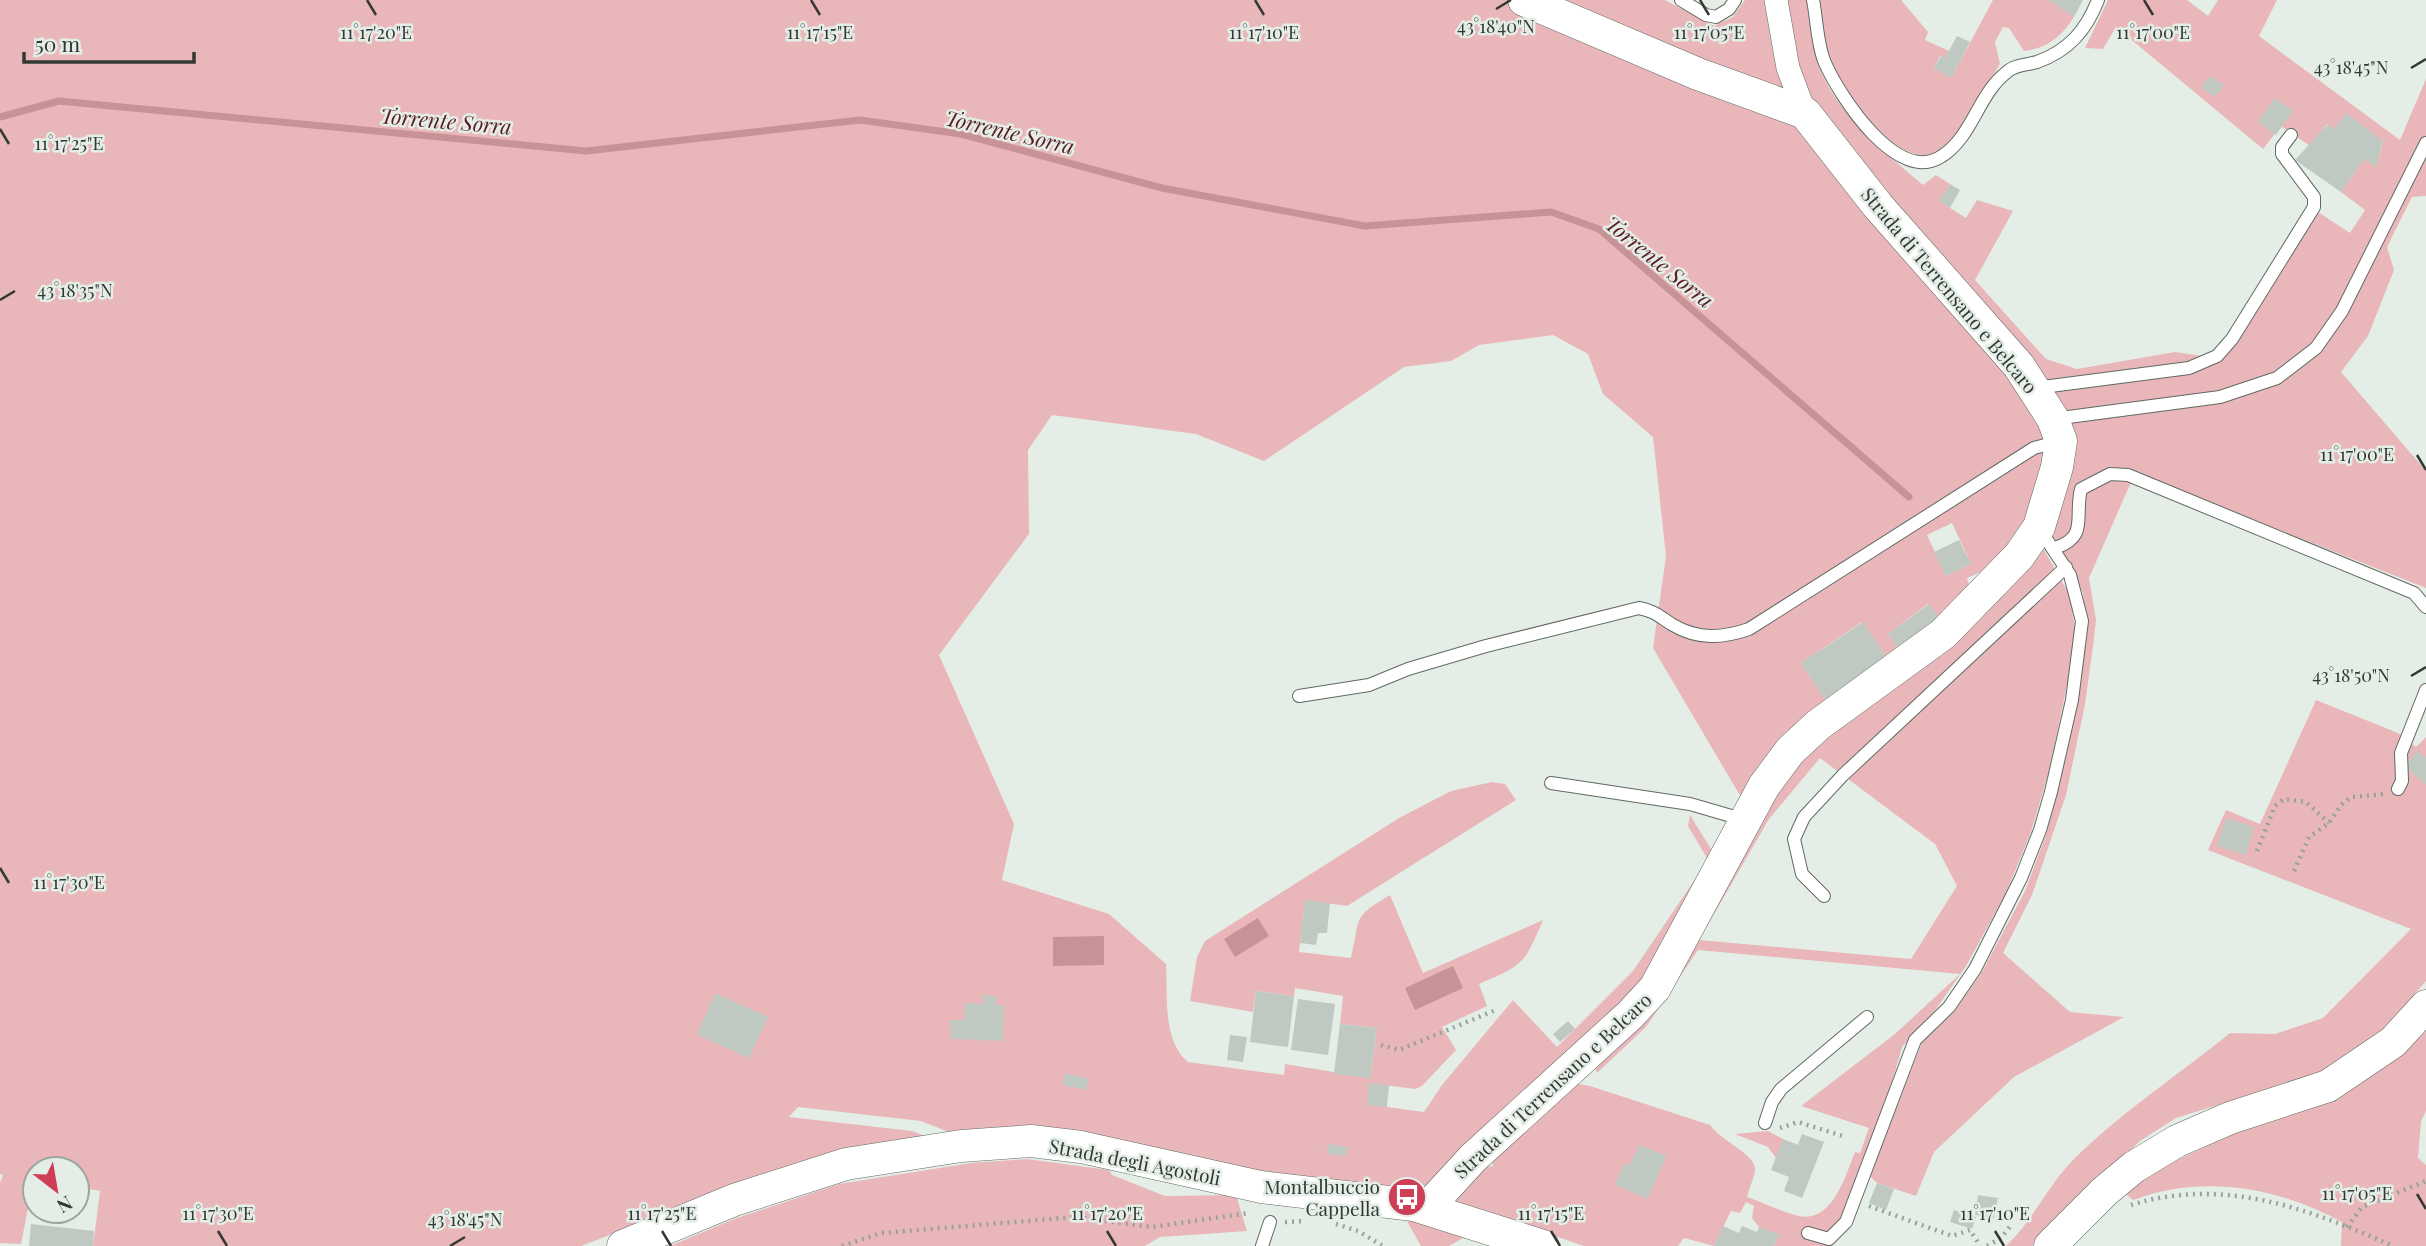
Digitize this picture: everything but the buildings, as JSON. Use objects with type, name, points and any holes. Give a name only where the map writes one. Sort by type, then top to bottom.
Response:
[{"type":"street","points":[[1524,0],[1698,75],[1805,113]]},
{"type":"street","points":[[1776,0],[1788,68],[1805,113]]},
{"type":"street","name":"Strada di Terrensano e Belcaro","points":[[1427,1208],[1473,1158],[1630,1015],[1655,988],[1764,786],[1790,751],[1818,725],[1943,634],[2019,556],[2047,538],[2057,467],[2057,430],[2035,388],[2019,366],[1878,206],[1805,113]]},
{"type":"street","points":[[2050,1246],[2105,1191],[2134,1167],[2177,1141],[2230,1118],[2328,1086],[2393,1042],[2426,1006]]},
{"type":"street","name":"Strada degli Agostoli","points":[[623,1246],[734,1200],[846,1164],[1002,1142],[1066,1145],[1261,1187],[1427,1208],[1490,1237],[1543,1246]]},
{"type":"lane","points":[[1681,0],[1716,17],[1729,9],[1735,0]]},
{"type":"lane","points":[[1813,0],[1824,61],[1846,103],[1867,129],[1907,160],[1923,163],[1941,157],[1961,139],[1998,79],[2009,69],[2051,57],[2077,39],[2098,0]]},
{"type":"lane","points":[[2035,388],[2189,368],[2217,356],[2232,339],[2314,207],[2314,197],[2282,155],[2282,147],[2291,135]]},
{"type":"lane","points":[[1300,696],[1369,685],[1408,669],[1486,646],[1639,608],[1655,611],[1673,625],[1698,636],[1727,637],[1749,629],[2034,448],[2057,430],[2220,397],[2277,378],[2316,348],[2342,311],[2426,143]]},
{"type":"lane","points":[[2047,538],[2069,544],[2077,533],[2081,489],[2110,474],[2127,475],[2414,593],[2426,607]]},
{"type":"lane","points":[[1808,1233],[1829,1239],[1846,1222],[1915,1040],[1948,1007],[1975,970],[2000,923],[2040,830],[2080,651],[2082,621],[2078,598],[2066,567],[2047,538]]},
{"type":"lane","points":[[1824,896],[1802,874],[1794,839],[1804,817],[1843,775],[2066,567]]},
{"type":"lane","points":[[2398,789],[2402,781],[2401,752],[2426,690]]},
{"type":"lane","points":[[1551,783],[1690,804],[1745,820]]},
{"type":"lane","points":[[1765,1124],[1772,1102],[1781,1090],[1867,1017]]},
{"type":"lane","points":[[1262,1246],[1270,1222]]},
{"type":"path","points":[[2294,871],[2309,837],[2329,824],[2351,797],[2390,794],[2398,789]]},
{"type":"path","points":[[2257,851],[2275,806],[2284,799],[2306,802],[2329,824]]},
{"type":"path","points":[[1381,1045],[1399,1049],[1496,1010]]},
{"type":"path","points":[[1779,1128],[1798,1122],[1843,1136]]},
{"type":"path","points":[[2347,1227],[2362,1208],[2426,1181]]},
{"type":"path","points":[[2126,1207],[2151,1199],[2217,1193],[2289,1205],[2393,1246]]},
{"type":"path","points":[[1855,1201],[1952,1236],[1970,1230],[1980,1246]]},
{"type":"path","points":[[842,1246],[881,1233],[979,1224],[1076,1217],[1152,1227],[1250,1212]]},
{"type":"path","points":[[1987,1246],[2001,1238],[2012,1224]]},
{"type":"shaded area","points":[[0,0],[1665,0],[1714,26],[1733,17],[1745,0],[1807,0],[1818,64],[1826,83],[1863,131],[1923,185],[1936,175],[1950,184],[1939,201],[1966,218],[1977,200],[2013,211],[1975,280],[2046,359],[2077,369],[2175,352],[2223,359],[2237,343],[2318,212],[2350,233],[2365,210],[2341,192],[2364,159],[2376,166],[2383,142],[2346,114],[2334,129],[2327,124],[2310,146],[2281,126],[2263,149],[2116,27],[2103,49],[2085,48],[2108,0],[2187,0],[2208,16],[2218,0],[2277,0],[2259,36],[2400,140],[2426,79],[2426,196],[2412,197],[2387,247],[2394,270],[2368,336],[2341,372],[2426,471],[2426,588],[2135,473],[2089,578],[2096,620],[2085,704],[2066,795],[2032,895],[2003,953],[2070,1012],[2124,1017],[2014,1077],[1934,1152],[1916,1196],[1877,1183],[1870,1176],[1923,1040],[1954,1012],[1982,972],[2025,891],[2045,838],[2077,702],[2086,621],[2083,594],[2075,573],[2049,531],[2028,524],[1993,567],[1967,578],[1971,593],[1940,620],[1928,604],[1888,634],[1900,650],[1887,658],[1862,622],[1801,663],[1827,703],[1745,804],[1653,648],[1666,556],[1653,437],[1603,394],[1588,354],[1553,335],[1479,345],[1451,361],[1404,367],[1264,461],[1196,434],[1052,415],[1028,450],[1029,534],[939,655],[1014,824],[1002,880],[1109,914],[1166,964],[1170,1030],[1180,1053],[1188,1062],[1284,1075],[1285,1064],[1370,1078],[1377,1028],[1340,1024],[1343,996],[1295,988],[1294,996],[1256,991],[1253,1012],[1190,1001],[1197,957],[1205,941],[1399,818],[1451,791],[1492,782],[1505,784],[1516,800],[1347,906],[1305,900],[1299,952],[1351,958],[1357,926],[1363,914],[1390,895],[1423,973],[1543,920],[1520,962],[1479,984],[1487,1006],[1442,1027],[1456,1050],[1422,1086],[1415,1089],[1369,1083],[1387,1107],[1424,1112],[1442,1085],[1513,1000],[1557,1047],[1633,971],[1708,860],[1688,826],[1690,815],[1714,854],[1650,986],[1426,1194],[954,1134],[921,1121],[798,1107],[789,1117],[912,1131],[930,1138],[727,1190],[581,1246],[93,1246],[100,1191],[91,1189],[91,1155],[21,1155],[21,1225],[25,1225],[21,1244],[0,1243],[0,1183],[3,1175],[0,1174]],"holes":[[[1952,523],[1971,564],[1946,576],[1927,535]]]},
{"type":"shaded area","points":[[1820,0],[1901,0],[1928,32],[1925,40],[1949,51],[1945,58],[1940,56],[1934,68],[1951,78],[1993,0],[2049,0],[2074,17],[2053,40],[2024,51],[2009,28],[2003,27],[1995,42],[2000,64],[1973,112],[1948,143],[1938,151],[1923,155],[1907,151],[1891,141],[1875,126],[1848,92],[1828,56]]},
{"type":"shaded area","points":[[2042,546],[2070,596],[2074,622],[2074,652],[2049,771],[2031,832],[2006,893],[1966,966],[1936,1009],[1902,1047],[1884,1109],[1830,1246],[1774,1246],[1779,1235],[1759,1227],[1752,1218],[1754,1206],[1746,1202],[1740,1213],[1731,1211],[1714,1246],[1684,1238],[1678,1246],[1584,1246],[1457,1202],[1455,1198],[1477,1169],[1493,1166],[1492,1152],[1568,1082],[1590,1086],[1710,1125],[1754,1164],[1755,1170],[1747,1197],[1799,1216],[1811,1216],[1829,1205],[1842,1184],[1855,1152],[1860,1153],[1869,1128],[1801,1106],[1895,1034],[1960,974],[1698,950],[1646,1027],[1597,1073],[1593,1061],[1800,753]],"holes":[[[1820,758],[1935,844],[1957,886],[1911,959],[1699,940],[1769,819]]]},
{"type":"shaded area","points":[[2316,700],[2398,733],[2416,747],[2426,737],[2426,981],[2385,1029],[2321,1073],[2176,1118],[2140,1141],[2032,1246],[2006,1246],[2072,1161],[2129,1111],[2230,1033],[2275,1034],[2323,1018],[2411,929],[2208,850],[2226,810],[2260,824]]},
{"type":"shaded area","points":[[1258,918],[1269,936],[1235,957],[1224,939]]},
{"type":"shaded area","points":[[1104,936],[1104,965],[1053,966],[1053,937]]},
{"type":"shaded area","points":[[1453,966],[1463,988],[1415,1010],[1405,988]]},
{"type":"shaded area","points":[[2426,1025],[2426,1111],[2421,1121],[2418,1158],[2426,1165],[2426,1246],[2341,1246],[2342,1222],[2292,1200],[2240,1188],[2186,1188],[2133,1200],[2127,1195],[2131,1187],[2177,1160],[2236,1133],[2322,1103]]},
{"type":"shaded area","points":[[1768,1131],[1783,1139],[1776,1158],[1768,1147],[1735,1134]]},
{"type":"shaded area","points":[[1027,1159],[1109,1170],[1112,1175],[1165,1196],[1236,1195],[1247,1231],[1160,1237],[1145,1246],[670,1246],[734,1219],[839,1184],[971,1163]]},
{"type":"shaded area","points":[[1281,1201],[1413,1212],[1472,1233],[1449,1246],[1421,1246],[1404,1216],[1279,1205]]},
{"type":"waterway","name":"Torrente Sorra","points":[[0,117],[59,101],[586,151],[860,120],[961,134],[1162,188],[1365,226],[1551,212],[1599,229],[1909,497]]},
{"type":"place","name":"Montalbuccio Cappella","points":[[1407,1197]]}]
